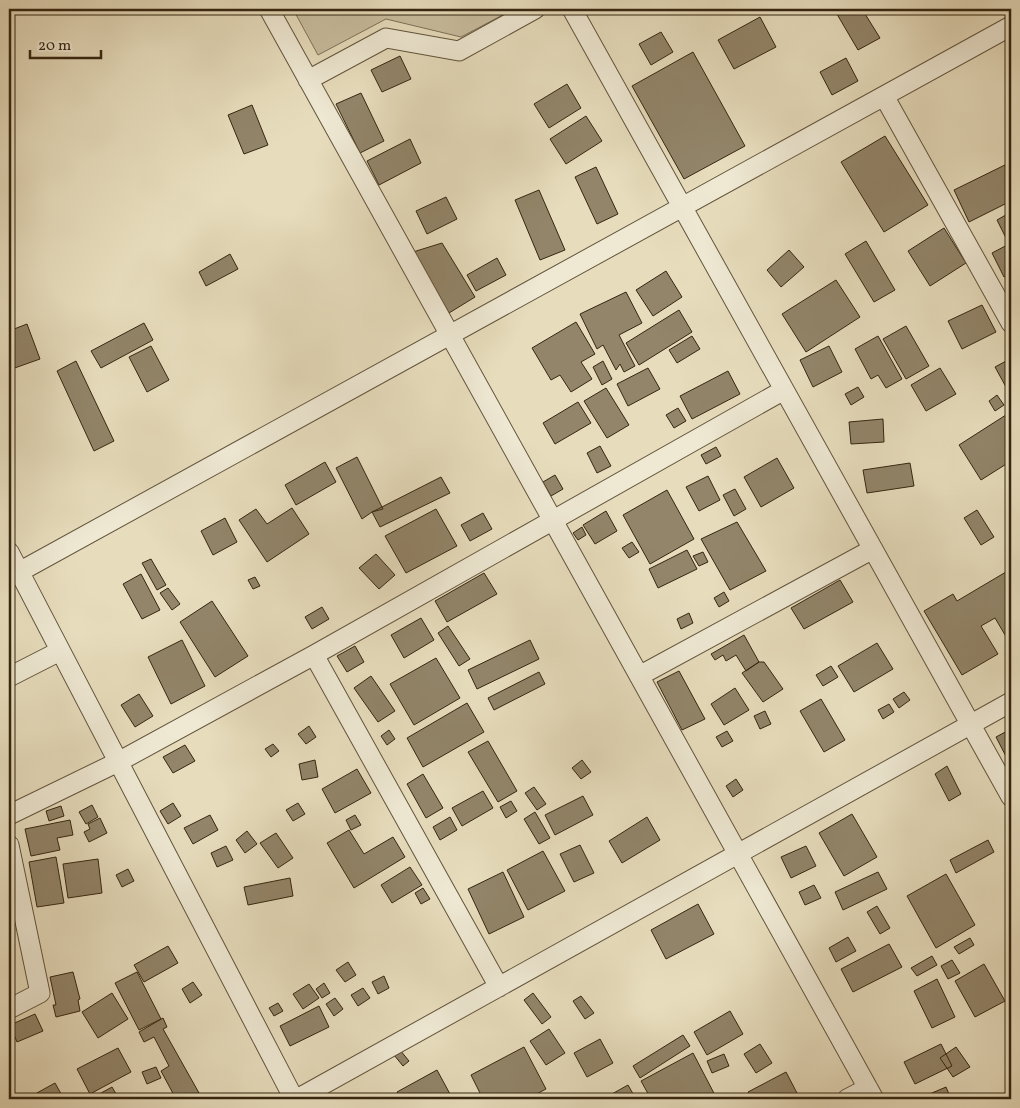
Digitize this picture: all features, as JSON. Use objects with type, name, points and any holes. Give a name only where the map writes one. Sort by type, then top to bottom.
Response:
[{"type":"street","points":[[269,9],[871,1094],[847,1099]]},
{"type":"street","points":[[308,80],[386,38],[459,51],[535,9]]},
{"type":"street","points":[[572,9],[1011,798]]},
{"type":"street","points":[[19,572],[1011,26]]},
{"type":"street","points":[[884,96],[1011,323]]},
{"type":"street","points":[[9,815],[118,762],[314,655],[784,390]]},
{"type":"street","points":[[639,676],[873,549]]},
{"type":"street","points":[[9,552],[295,1099],[1011,702]]},
{"type":"street","points":[[9,677],[60,651]]},
{"type":"street","points":[[314,655],[499,987]]},
{"type":"street","points":[[9,845],[40,993],[9,1009]]},
{"type":"shaded area","points":[[293,9],[514,9],[461,37],[386,19],[318,55]]},
{"type":"building","points":[[834,9],[862,9],[880,38],[858,50]]},
{"type":"building","points":[[760,17],[776,47],[734,69],[718,40]]},
{"type":"building","points":[[661,32],[673,52],[651,65],[639,44]]},
{"type":"building","points":[[693,52],[745,146],[684,179],[632,86]]},
{"type":"building","points":[[400,56],[411,79],[382,92],[371,70]]},
{"type":"building","points":[[846,58],[858,81],[832,95],[820,72]]},
{"type":"building","points":[[567,84],[581,108],[549,128],[534,104]]},
{"type":"building","points":[[361,93],[384,141],[360,153],[336,104]]},
{"type":"building","points":[[252,105],[268,145],[244,154],[228,115]]},
{"type":"building","points":[[586,116],[602,141],[566,164],[550,139]]},
{"type":"building","points":[[885,136],[928,205],[884,232],[841,162]]},
{"type":"building","points":[[410,139],[421,163],[379,185],[367,161]]},
{"type":"building","points":[[1011,162],[1011,201],[969,222],[954,190]]},
{"type":"building","points":[[596,167],[618,214],[597,224],[575,177]]},
{"type":"building","points":[[539,190],[565,250],[540,260],[515,200]]},
{"type":"building","points":[[446,197],[457,219],[427,234],[416,211]]},
{"type":"building","points":[[1011,212],[1011,241],[1008,242],[997,220]]},
{"type":"building","points":[[944,228],[966,263],[930,286],[908,251]]},
{"type":"building","points":[[866,241],[895,290],[874,302],[845,254]]},
{"type":"building","points":[[442,243],[475,297],[449,313],[413,252]]},
{"type":"building","points":[[1011,243],[1011,274],[1004,277],[992,253]]},
{"type":"building","points":[[789,250],[804,267],[781,287],[767,270]]},
{"type":"building","points":[[230,254],[238,269],[206,286],[199,272]]},
{"type":"building","points":[[497,258],[506,275],[476,291],[467,275]]},
{"type":"building","points":[[666,271],[682,297],[653,316],[636,290]]},
{"type":"building","points":[[836,280],[860,317],[806,352],[782,314]]},
{"type":"building","points":[[626,292],[642,323],[619,335],[635,366],[624,372],[620,364],[616,370],[603,345],[597,349],[580,314]]},
{"type":"building","points":[[982,305],[996,332],[962,349],[948,321]]},
{"type":"building","points":[[679,310],[692,332],[639,365],[626,343]]},
{"type":"building","points":[[576,322],[595,354],[581,362],[592,379],[571,392],[560,375],[551,380],[532,348]]},
{"type":"building","points":[[144,323],[153,340],[101,368],[91,351]]},
{"type":"building","points":[[27,324],[40,359],[9,370],[9,331]]},
{"type":"building","points":[[906,326],[929,366],[906,379],[883,339]]},
{"type":"building","points":[[692,336],[700,349],[677,363],[669,350]]},
{"type":"building","points":[[878,336],[902,379],[886,388],[878,375],[871,379],[855,349]]},
{"type":"building","points":[[151,346],[169,380],[147,392],[129,357]]},
{"type":"building","points":[[829,346],[842,372],[813,387],[800,360]]},
{"type":"building","points":[[1008,360],[1011,367],[1011,384],[1006,387],[995,367]]},
{"type":"building","points":[[76,361],[114,441],[94,451],[57,371]]},
{"type":"building","points":[[603,361],[612,379],[602,385],[593,367]]},
{"type":"building","points":[[648,368],[660,389],[628,406],[617,384]]},
{"type":"building","points":[[940,368],[956,394],[926,411],[911,385]]},
{"type":"building","points":[[728,371],[740,394],[692,419],[680,396]]},
{"type":"building","points":[[858,387],[864,397],[851,405],[845,394]]},
{"type":"building","points":[[606,388],[629,425],[607,438],[584,401]]},
{"type":"building","points":[[997,395],[1004,405],[995,411],[989,401]]},
{"type":"building","points":[[578,402],[591,423],[555,444],[543,423]]},
{"type":"building","points":[[678,408],[686,421],[674,428],[666,415]]},
{"type":"building","points":[[1009,413],[1011,416],[1011,461],[981,480],[959,445]]},
{"type":"building","points":[[883,419],[884,442],[851,444],[849,422]]},
{"type":"building","points":[[600,446],[611,466],[597,473],[587,453]]},
{"type":"building","points":[[716,447],[721,456],[706,464],[701,455]]},
{"type":"building","points":[[357,457],[383,509],[372,512],[362,519],[336,468]]},
{"type":"building","points":[[777,458],[794,488],[761,507],[744,477]]},
{"type":"building","points":[[325,462],[336,482],[296,505],[285,485]]},
{"type":"building","points":[[910,463],[914,486],[867,493],[863,470]]},
{"type":"building","points":[[555,475],[563,489],[551,496],[543,482]]},
{"type":"building","points":[[708,476],[720,500],[699,511],[686,487]]},
{"type":"building","points":[[441,477],[450,493],[380,527],[372,512]]},
{"type":"building","points":[[735,489],[746,509],[734,516],[723,495]]},
{"type":"building","points":[[667,490],[694,539],[650,564],[623,515]]},
{"type":"building","points":[[292,508],[309,534],[267,562],[239,520],[256,509],[267,524]]},
{"type":"building","points":[[436,509],[457,546],[406,573],[385,536]]},
{"type":"building","points":[[977,510],[994,537],[981,545],[964,518]]},
{"type":"building","points":[[606,511],[617,531],[595,544],[583,525]]},
{"type":"building","points":[[483,513],[492,529],[470,541],[461,525]]},
{"type":"building","points":[[225,518],[237,542],[213,555],[201,531]]},
{"type":"building","points":[[737,522],[766,571],[730,590],[701,539]]},
{"type":"building","points":[[582,527],[586,535],[578,540],[573,533]]},
{"type":"building","points":[[632,542],[639,552],[629,558],[622,548]]},
{"type":"building","points":[[687,550],[697,569],[658,588],[649,569]]},
{"type":"building","points":[[703,552],[708,562],[699,566],[693,556]]},
{"type":"building","points":[[376,554],[395,575],[379,589],[359,568]]},
{"type":"building","points":[[151,559],[166,585],[157,590],[142,563]]},
{"type":"building","points":[[1011,569],[1011,645],[995,618],[981,626],[998,654],[962,675],[924,611],[953,594],[957,601]]},
{"type":"building","points":[[484,573],[497,594],[447,622],[435,601]]},
{"type":"building","points":[[141,574],[160,610],[142,619],[123,584]]},
{"type":"building","points":[[255,577],[260,586],[253,589],[248,580]]},
{"type":"building","points":[[840,580],[853,602],[804,629],[791,608]]},
{"type":"building","points":[[168,588],[180,604],[172,610],[160,593]]},
{"type":"building","points":[[724,592],[729,601],[719,607],[714,598]]},
{"type":"building","points":[[212,601],[248,656],[215,677],[180,622]]},
{"type":"building","points":[[322,607],[329,619],[312,629],[305,617]]},
{"type":"building","points":[[689,613],[693,623],[681,629],[677,619]]},
{"type":"building","points":[[421,618],[434,640],[404,658],[391,635]]},
{"type":"building","points":[[448,626],[470,659],[459,666],[438,633]]},
{"type":"building","points":[[744,635],[759,662],[746,671],[736,655],[726,661],[723,655],[715,660],[711,654]]},
{"type":"building","points":[[182,640],[205,686],[171,704],[148,657]]},
{"type":"building","points":[[530,640],[539,659],[477,689],[468,670]]},
{"type":"building","points":[[877,643],[893,669],[854,692],[838,666]]},
{"type":"building","points":[[355,646],[364,662],[347,672],[337,656]]},
{"type":"building","points":[[436,658],[460,698],[414,725],[390,684]]},
{"type":"building","points":[[759,662],[764,662],[783,689],[763,702],[742,673]]},
{"type":"building","points":[[831,666],[838,677],[823,686],[816,675]]},
{"type":"building","points":[[679,671],[705,719],[682,730],[657,682]]},
{"type":"building","points":[[539,672],[545,684],[494,710],[488,698]]},
{"type":"building","points":[[371,676],[395,711],[378,722],[354,688]]},
{"type":"building","points":[[735,688],[749,710],[724,725],[711,704]]},
{"type":"building","points":[[904,692],[910,700],[899,708],[893,699]]},
{"type":"building","points":[[139,694],[153,716],[135,727],[121,705]]},
{"type":"building","points":[[821,699],[845,740],[824,752],[800,711]]},
{"type":"building","points":[[467,703],[484,732],[423,767],[407,738]]},
{"type":"building","points":[[889,704],[894,712],[883,719],[878,710]]},
{"type":"building","points":[[765,711],[771,724],[760,729],[754,716]]},
{"type":"building","points":[[309,726],[316,737],[306,744],[298,734]]},
{"type":"building","points":[[1011,729],[1011,766],[996,737]]},
{"type":"building","points":[[389,730],[395,739],[387,745],[381,736]]},
{"type":"building","points":[[727,731],[733,741],[722,747],[716,737]]},
{"type":"building","points":[[488,741],[517,791],[498,802],[468,752]]},
{"type":"building","points":[[273,744],[279,751],[271,757],[265,749]]},
{"type":"building","points":[[185,745],[195,761],[173,773],[163,757]]},
{"type":"building","points":[[315,760],[318,777],[302,780],[299,764]]},
{"type":"building","points":[[582,760],[591,772],[581,779],[572,768]]},
{"type":"building","points":[[947,766],[961,794],[949,801],[935,774]]},
{"type":"building","points":[[357,769],[371,793],[335,813],[322,789]]},
{"type":"building","points":[[423,774],[443,808],[426,818],[407,784]]},
{"type":"building","points":[[736,779],[743,790],[733,797],[726,786]]},
{"type":"building","points":[[534,787],[546,804],[537,810],[525,793]]},
{"type":"building","points":[[483,791],[493,808],[462,826],[452,808]]},
{"type":"building","points":[[583,796],[593,815],[555,835],[545,815]]},
{"type":"building","points":[[511,801],[517,811],[506,818],[500,807]]},
{"type":"building","points":[[173,803],[181,816],[168,824],[160,811]]},
{"type":"building","points":[[298,803],[305,814],[293,821],[286,810]]},
{"type":"building","points":[[92,805],[98,817],[86,824],[79,812]]},
{"type":"building","points":[[61,806],[64,816],[49,821],[46,811]]},
{"type":"building","points":[[535,812],[550,838],[539,844],[524,819]]},
{"type":"building","points":[[852,814],[877,857],[844,876],[819,833]]},
{"type":"building","points":[[210,815],[218,830],[193,844],[184,828]]},
{"type":"building","points":[[355,815],[361,825],[351,830],[346,820]]},
{"type":"building","points":[[450,817],[457,830],[440,840],[433,827]]},
{"type":"building","points":[[647,817],[660,840],[622,863],[609,841]]},
{"type":"building","points":[[100,818],[107,833],[89,842],[84,832],[90,829],[88,824]]},
{"type":"building","points":[[70,820],[73,835],[57,838],[60,850],[31,856],[25,829]]},
{"type":"building","points":[[349,830],[364,854],[393,837],[405,857],[354,888],[327,843]]},
{"type":"building","points":[[247,831],[257,844],[245,853],[236,840]]},
{"type":"building","points":[[276,833],[293,858],[278,868],[260,843]]},
{"type":"building","points":[[988,840],[994,852],[956,873],[950,860]]},
{"type":"building","points":[[580,845],[594,873],[574,882],[560,854]]},
{"type":"building","points":[[226,846],[233,860],[217,867],[211,853]]},
{"type":"building","points":[[806,846],[816,866],[791,878],[781,857]]},
{"type":"building","points":[[543,851],[565,891],[528,910],[507,870]]},
{"type":"building","points":[[56,857],[64,903],[37,907],[29,862]]},
{"type":"building","points":[[98,859],[102,893],[68,898],[63,864]]},
{"type":"building","points":[[410,867],[422,885],[392,903],[381,885]]},
{"type":"building","points":[[128,869],[134,881],[122,887],[116,875]]},
{"type":"building","points":[[503,872],[524,917],[489,934],[468,889]]},
{"type":"building","points":[[878,872],[887,889],[843,910],[835,892]]},
{"type":"building","points":[[946,874],[975,925],[936,948],[907,896]]},
{"type":"building","points":[[290,878],[293,896],[248,905],[244,887]]},
{"type":"building","points":[[814,885],[821,898],[805,905],[799,892]]},
{"type":"building","points":[[423,888],[430,899],[421,904],[415,893]]},
{"type":"building","points":[[698,904],[714,934],[666,959],[651,930]]},
{"type":"building","points":[[877,906],[890,928],[880,934],[867,912]]},
{"type":"building","points":[[848,937],[856,951],[836,962],[829,948]]},
{"type":"building","points":[[970,938],[974,945],[959,954],[954,947]]},
{"type":"building","points":[[889,944],[902,967],[853,992],[841,969]]},
{"type":"building","points":[[168,946],[178,963],[144,982],[134,965]]},
{"type":"building","points":[[932,956],[937,965],[917,976],[911,968]]},
{"type":"building","points":[[952,960],[960,973],[948,979],[941,966]]},
{"type":"building","points":[[348,962],[356,975],[345,982],[336,970]]},
{"type":"building","points":[[984,964],[1005,1001],[975,1017],[955,981]]},
{"type":"building","points":[[73,972],[80,999],[78,1000],[80,1011],[56,1017],[53,1005],[56,1005],[50,977]]},
{"type":"building","points":[[137,972],[161,1019],[139,1030],[115,983]]},
{"type":"building","points":[[384,976],[389,988],[378,994],[372,982]]},
{"type":"building","points":[[937,979],[955,1017],[932,1028],[914,991]]},
{"type":"building","points":[[193,982],[202,995],[190,1003],[182,989]]},
{"type":"building","points":[[324,983],[330,993],[322,998],[316,989]]},
{"type":"building","points":[[309,984],[319,998],[303,1009],[293,994]]},
{"type":"building","points":[[363,988],[370,998],[358,1006],[351,995]]},
{"type":"building","points":[[112,993],[128,1019],[98,1038],[82,1012]]},
{"type":"building","points":[[533,993],[551,1017],[542,1024],[524,1000]]},
{"type":"building","points":[[581,996],[594,1013],[585,1019],[573,1001]]},
{"type":"building","points":[[335,998],[343,1009],[334,1016],[326,1004]]},
{"type":"building","points":[[278,1003],[283,1011],[274,1016],[269,1008]]},
{"type":"building","points":[[319,1006],[329,1027],[290,1046],[280,1026]]},
{"type":"building","points":[[730,1011],[743,1034],[707,1055],[694,1032]]},
{"type":"building","points":[[35,1014],[43,1031],[17,1042],[10,1025]]},
{"type":"building","points":[[163,1018],[167,1027],[163,1029],[199,1093],[187,1099],[176,1099],[161,1071],[169,1066],[154,1037],[144,1042],[139,1032]]},
{"type":"building","points":[[549,1029],[565,1053],[546,1065],[530,1041]]},
{"type":"building","points":[[683,1035],[690,1046],[640,1078],[633,1066]]},
{"type":"building","points":[[600,1039],[613,1063],[587,1077],[574,1053]]},
{"type":"building","points":[[760,1044],[772,1063],[756,1073],[744,1054]]},
{"type":"building","points":[[941,1044],[952,1066],[915,1084],[904,1062]]},
{"type":"building","points":[[524,1047],[546,1089],[527,1099],[483,1099],[471,1075]]},
{"type":"building","points":[[956,1047],[970,1067],[953,1077],[940,1058]]},
{"type":"building","points":[[118,1048],[131,1072],[90,1094],[77,1069]]},
{"type":"building","points":[[400,1050],[409,1061],[403,1066],[394,1055]]},
{"type":"building","points":[[693,1053],[717,1099],[651,1099],[641,1081]]},
{"type":"building","points":[[724,1054],[729,1066],[712,1073],[707,1061]]},
{"type":"building","points":[[156,1067],[161,1078],[147,1084],[142,1072]]},
{"type":"building","points":[[437,1070],[450,1094],[440,1099],[401,1099],[397,1092]]},
{"type":"building","points":[[786,1072],[797,1093],[785,1099],[752,1099],[748,1092]]},
{"type":"building","points":[[55,1083],[64,1099],[26,1099]]},
{"type":"building","points":[[628,1085],[636,1099],[603,1099]]},
{"type":"building","points":[[112,1087],[119,1099],[92,1098]]},
{"type":"building","points":[[946,1087],[951,1099],[918,1099]]}]
